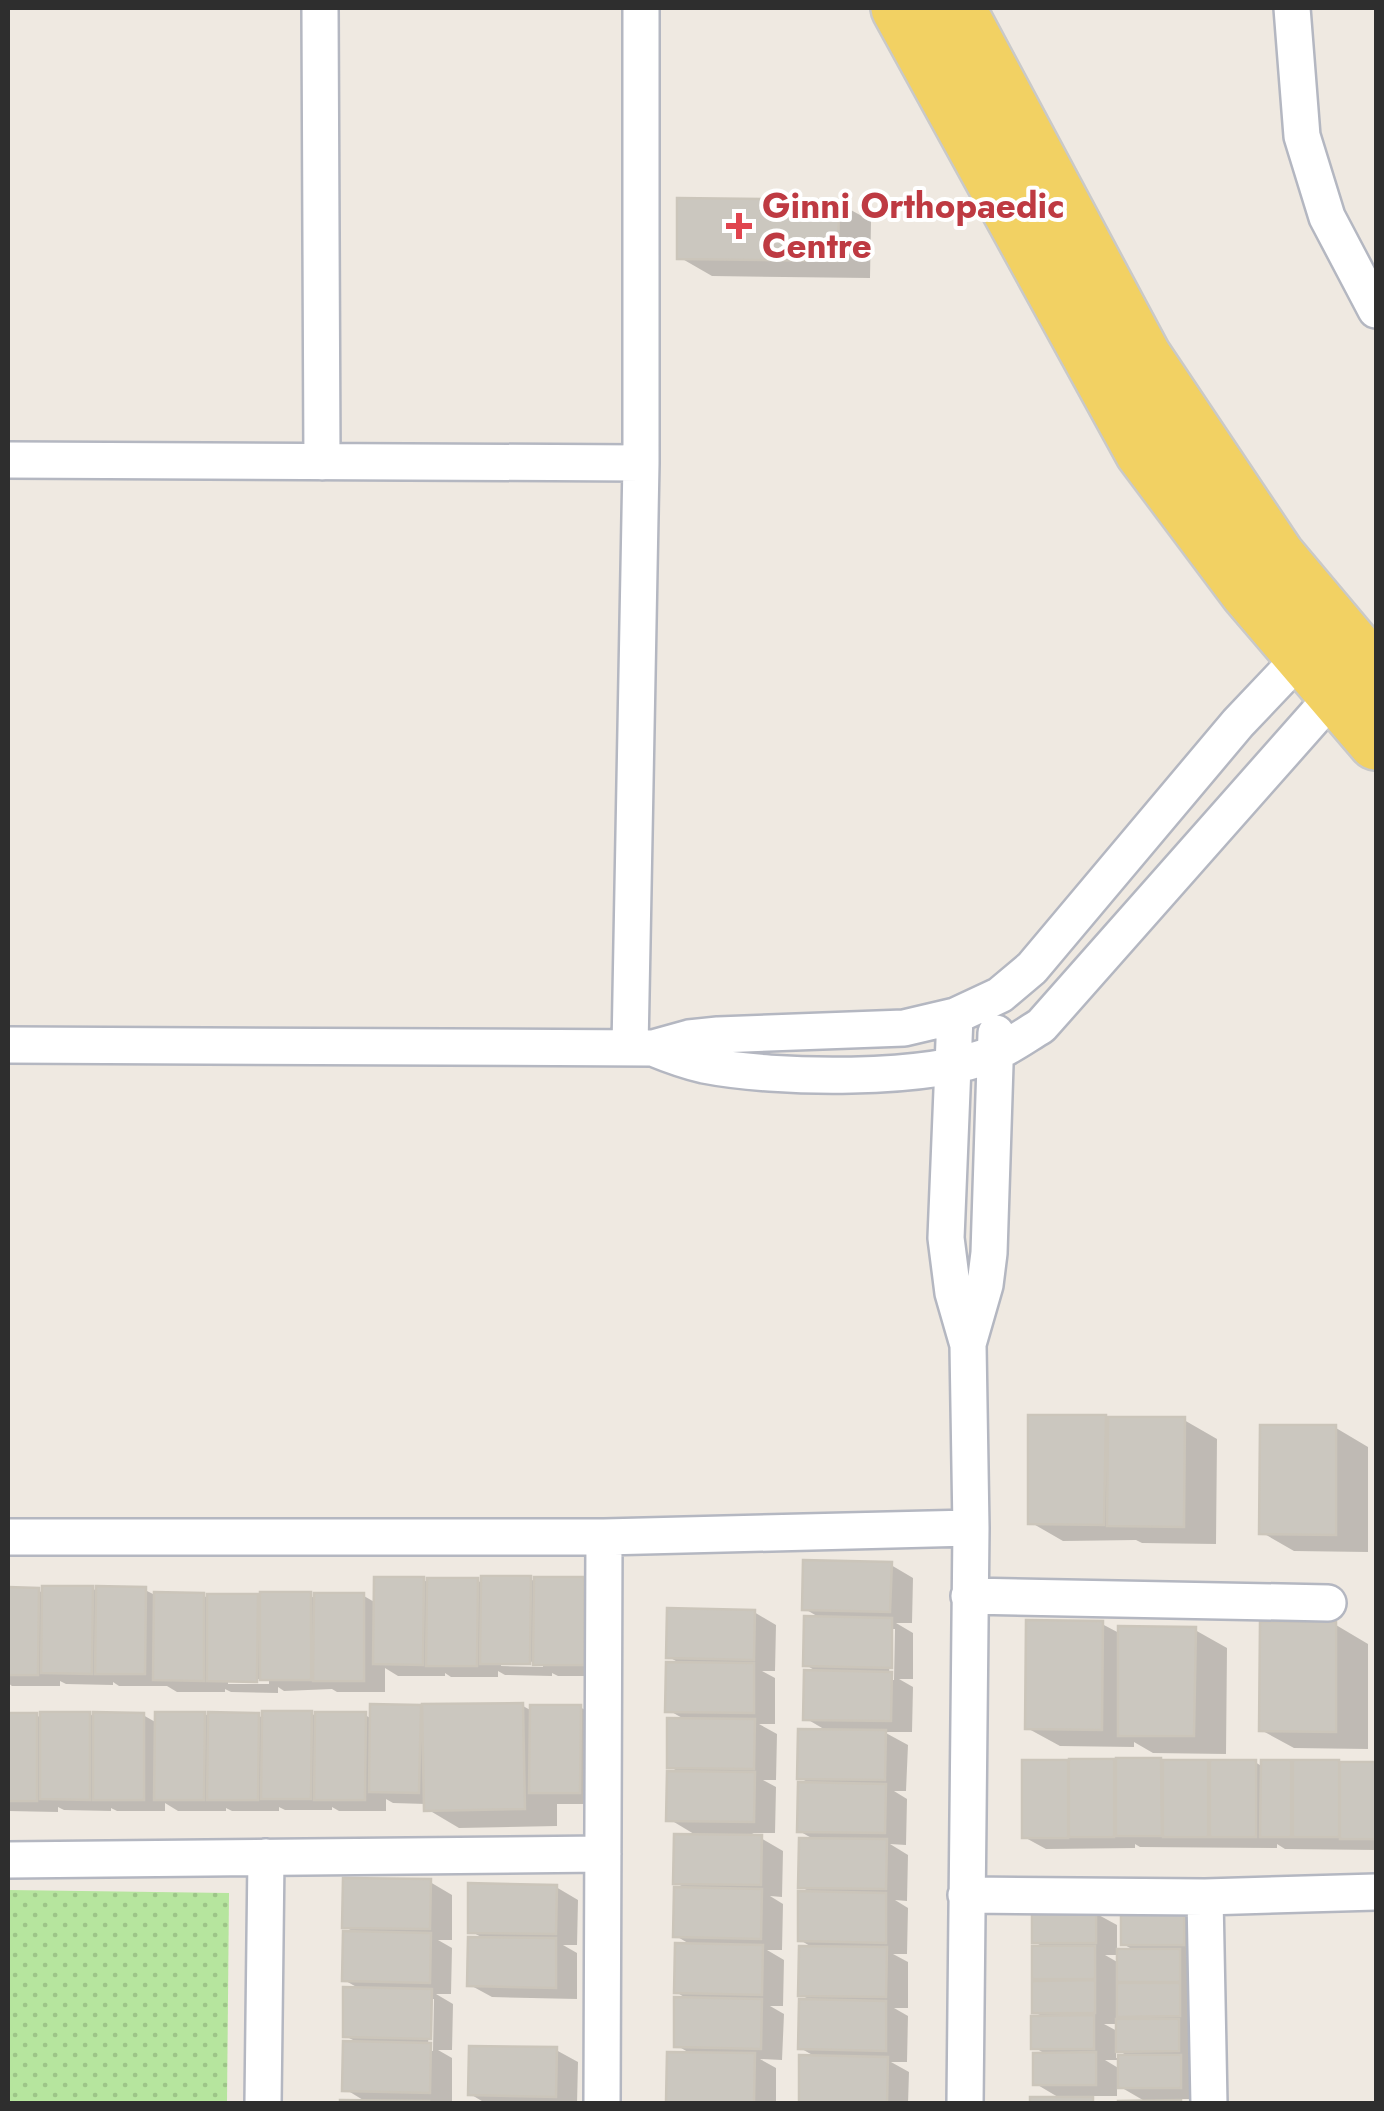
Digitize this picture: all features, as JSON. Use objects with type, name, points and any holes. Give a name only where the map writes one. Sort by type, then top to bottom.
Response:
[{"type":"main road","points":[[899,8],[1144,452],[1248,592],[1343,661]]},
{"type":"main road","points":[[957,8],[1143,356],[1343,661],[1376,742]]},
{"type":"street","points":[[320,8],[322,462]]},
{"type":"street","points":[[642,8],[642,1048]]},
{"type":"street","points":[[1292,8],[1302,136],[1327,217],[1376,310]]},
{"type":"street","points":[[8,460],[641,463]]},
{"type":"street","points":[[642,1048],[705,1065],[751,1071],[882,1075],[993,1054],[1041,1026],[1273,761],[1343,661]]},
{"type":"street","points":[[8,1045],[642,1048],[689,1038],[904,1028],[955,1016],[1000,995],[1032,968],[1238,724],[1343,661]]},
{"type":"street","points":[[968,1345],[989,1253],[993,1054],[1000,995]]},
{"type":"street","points":[[955,1016],[946,1238],[953,1294],[968,1345],[965,2104]]},
{"type":"street","points":[[8,1537],[604,1537],[970,1528]]},
{"type":"street","points":[[602,2104],[604,1537]]},
{"type":"street","points":[[969,1596],[1328,1603]]},
{"type":"street","points":[[8,1860],[603,1854]]},
{"type":"street","points":[[263,2104],[266,1858]]},
{"type":"street","points":[[966,1895],[1206,1897],[1376,1892]]},
{"type":"street","points":[[1206,1897],[1209,2104]]},
{"type":"green space","points":[[8,1890],[229,1893],[227,2103],[8,2103]]},
{"type":"building","points":[[677,198],[839,200],[838,261],[677,259]]},
{"type":"building","points":[[1028,1415],[1106,1415],[1104,1525],[1028,1524]]},
{"type":"building","points":[[1108,1417],[1185,1417],[1184,1527],[1107,1526]]},
{"type":"building","points":[[1260,1425],[1336,1425],[1336,1535],[1259,1534]]},
{"type":"building","points":[[803,1560],[892,1562],[890,1612],[802,1610]]},
{"type":"building","points":[[481,1576],[531,1576],[530,1664],[480,1664]]},
{"type":"building","points":[[374,1577],[424,1577],[423,1665],[373,1664]]},
{"type":"building","points":[[534,1577],[584,1577],[584,1665],[533,1665]]},
{"type":"building","points":[[427,1578],[478,1578],[477,1666],[426,1666]]},
{"type":"building","points":[[42,1586],[93,1586],[92,1674],[41,1673]]},
{"type":"building","points":[[96,1586],[146,1587],[145,1674],[95,1674]]},
{"type":"building","points":[[8,1587],[39,1588],[38,1675],[8,1675]]},
{"type":"building","points":[[154,1592],[204,1593],[204,1681],[153,1680]]},
{"type":"building","points":[[260,1592],[311,1592],[311,1680],[260,1680]]},
{"type":"building","points":[[314,1593],[364,1593],[364,1681],[313,1681]]},
{"type":"building","points":[[207,1594],[258,1594],[257,1682],[207,1681]]},
{"type":"building","points":[[667,1608],[755,1610],[754,1660],[666,1658]]},
{"type":"building","points":[[804,1616],[892,1618],[892,1668],[803,1666]]},
{"type":"building","points":[[1026,1620],[1103,1621],[1102,1730],[1025,1729]]},
{"type":"building","points":[[1260,1622],[1336,1622],[1336,1732],[1259,1731]]},
{"type":"building","points":[[1118,1626],[1196,1627],[1194,1736],[1118,1736]]},
{"type":"building","points":[[666,1662],[754,1663],[754,1713],[665,1712]]},
{"type":"building","points":[[804,1670],[892,1672],[891,1721],[803,1720]]},
{"type":"building","points":[[523,1703],[525,1809],[424,1811],[422,1704]]},
{"type":"building","points":[[370,1704],[421,1705],[419,1793],[369,1792]]},
{"type":"building","points":[[530,1705],[581,1705],[580,1793],[529,1793]]},
{"type":"building","points":[[262,1711],[312,1711],[311,1799],[261,1799]]},
{"type":"building","points":[[40,1712],[90,1712],[90,1800],[40,1799]]},
{"type":"building","points":[[93,1712],[144,1713],[144,1800],[93,1800]]},
{"type":"building","points":[[155,1712],[205,1712],[204,1800],[154,1800]]},
{"type":"building","points":[[208,1712],[259,1713],[258,1800],[207,1800]]},
{"type":"building","points":[[315,1712],[366,1712],[365,1800],[314,1800]]},
{"type":"building","points":[[8,1713],[37,1713],[37,1801],[8,1801]]},
{"type":"building","points":[[667,1718],[755,1719],[754,1769],[667,1768]]},
{"type":"building","points":[[798,1729],[886,1730],[885,1780],[797,1779]]},
{"type":"building","points":[[1116,1758],[1161,1758],[1162,1836],[1116,1836]]},
{"type":"building","points":[[1069,1759],[1114,1759],[1114,1837],[1069,1837]]},
{"type":"building","points":[[1022,1760],[1068,1760],[1068,1838],[1022,1838]]},
{"type":"building","points":[[1163,1760],[1208,1760],[1208,1837],[1163,1837]]},
{"type":"building","points":[[1210,1760],[1256,1760],[1256,1837],[1210,1837]]},
{"type":"building","points":[[1261,1760],[1291,1760],[1291,1837],[1260,1837]]},
{"type":"building","points":[[1293,1760],[1339,1760],[1339,1837],[1293,1837]]},
{"type":"building","points":[[1340,1762],[1376,1762],[1376,1839],[1340,1839]]},
{"type":"building","points":[[667,1771],[755,1772],[754,1822],[666,1821]]},
{"type":"building","points":[[798,1782],[886,1784],[885,1833],[797,1832]]},
{"type":"building","points":[[674,1834],[762,1835],[761,1885],[673,1884]]},
{"type":"building","points":[[799,1838],[887,1839],[886,1889],[798,1888]]},
{"type":"building","points":[[343,1878],[431,1879],[430,1929],[342,1928]]},
{"type":"building","points":[[468,1883],[557,1885],[556,1934],[468,1933]]},
{"type":"building","points":[[674,1887],[762,1889],[761,1939],[673,1937]]},
{"type":"building","points":[[798,1891],[886,1893],[886,1943],[798,1941]]},
{"type":"building","points":[[1096,1910],[1096,1943],[1032,1943],[1032,1911]]},
{"type":"building","points":[[1184,1912],[1184,1945],[1121,1945],[1121,1913]]},
{"type":"building","points":[[343,1931],[431,1933],[430,1983],[342,1981]]},
{"type":"building","points":[[468,1937],[556,1938],[556,1988],[467,1986]]},
{"type":"building","points":[[675,1943],[763,1945],[762,1995],[674,1993]]},
{"type":"building","points":[[799,1946],[887,1947],[886,1997],[798,1996]]},
{"type":"building","points":[[1032,1946],[1095,1946],[1095,1979],[1032,1979]]},
{"type":"building","points":[[1117,1949],[1180,1949],[1180,1982],[1117,1982]]},
{"type":"building","points":[[1095,1980],[1095,2013],[1032,2013],[1032,1981]]},
{"type":"building","points":[[1117,1983],[1180,1983],[1180,2016],[1117,2017]]},
{"type":"building","points":[[343,1987],[432,1989],[431,2039],[343,2037]]},
{"type":"building","points":[[674,1997],[762,1999],[761,2049],[674,2047]]},
{"type":"building","points":[[799,1999],[886,2001],[886,2051],[798,2049]]},
{"type":"building","points":[[1094,2015],[1094,2049],[1031,2049],[1031,2016]]},
{"type":"building","points":[[1116,2019],[1179,2019],[1179,2051],[1116,2052]]},
{"type":"building","points":[[343,2041],[431,2043],[430,2093],[342,2091]]},
{"type":"building","points":[[469,2046],[557,2047],[556,2097],[468,2095]]},
{"type":"building","points":[[667,2052],[755,2053],[754,2103],[666,2102]]},
{"type":"building","points":[[1096,2052],[1096,2085],[1033,2085],[1033,2053]]},
{"type":"building","points":[[799,2055],[888,2057],[887,2104],[799,2104]]},
{"type":"building","points":[[1118,2055],[1181,2055],[1181,2088],[1118,2088]]},
{"type":"building","points":[[1030,2097],[1093,2097],[1093,2104],[1030,2104]]},
{"type":"building","points":[[340,2100],[429,2101],[429,2104],[340,2104]]},
{"type":"building","points":[[1181,2100],[1181,2104],[1118,2104],[1118,2101]]},
{"type":"place","name":"Ginni Orthopaedic Centre","points":[[739,226]]}]
